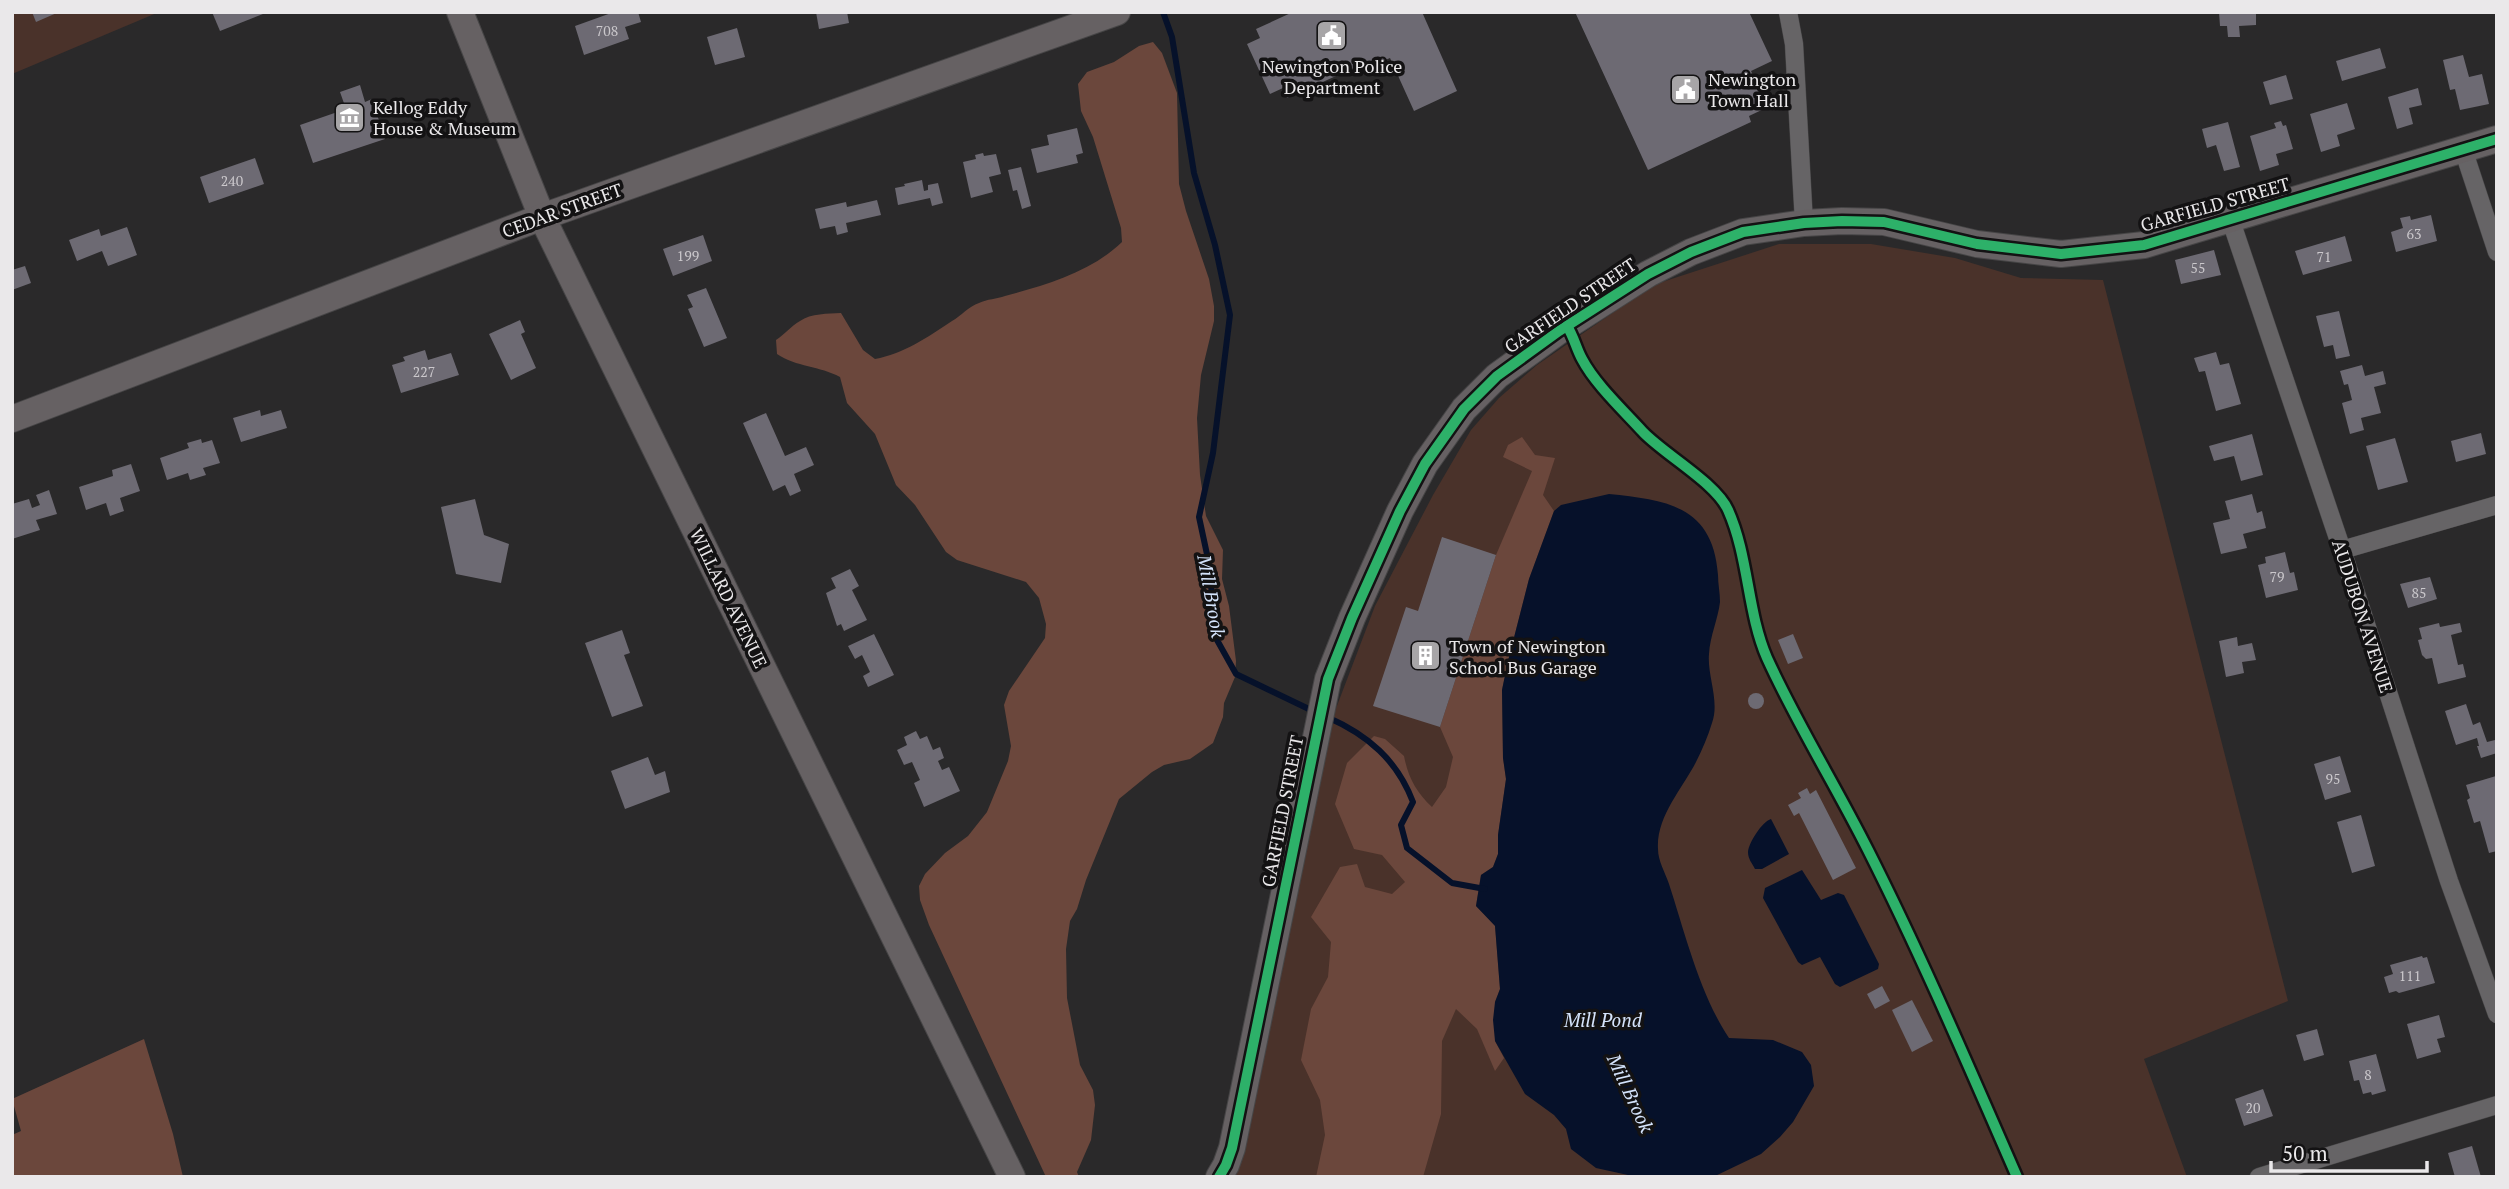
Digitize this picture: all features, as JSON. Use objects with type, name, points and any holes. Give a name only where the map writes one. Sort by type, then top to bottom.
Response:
[{"type":"main road","name":"WILLARD AVENUE","points":[[460,12],[542,217],[1012,1177]]},
{"type":"main road","name":"CEDAR STREET","points":[[12,419],[542,217],[1116,13]]},
{"type":"main road","name":"GARFIELD STREET","points":[[1219,1177],[1232,1148],[1328,679],[1396,518],[1425,464],[1464,408],[1497,376],[1559,331],[1648,274],[1691,252],[1743,232],[1804,223],[1884,222],[1978,244],[2060,254],[2144,245],[2497,139]]},
{"type":"street","points":[[1788,12],[1794,44],[1804,223]]},
{"type":"street","points":[[2463,149],[2497,252]]},
{"type":"street","name":"AUDUBON AVENUE","points":[[2230,218],[2342,550],[2449,881],[2497,1014]]},
{"type":"street","points":[[2342,550],[2497,505]]},
{"type":"street","points":[[2259,1177],[2290,1172],[2497,1105]]},
{"type":"shaded area","points":[[12,12],[159,12],[12,74]]},
{"type":"shaded area","points":[[1153,42],[1162,53],[1177,93],[1179,184],[1209,279],[1214,306],[1214,321],[1201,375],[1197,418],[1200,475],[1206,516],[1223,550],[1222,579],[1229,606],[1236,661],[1235,677],[1224,703],[1223,717],[1213,743],[1190,759],[1164,765],[1152,772],[1119,799],[1070,921],[1066,949],[1067,998],[1080,1065],[1093,1090],[1095,1105],[1091,1140],[1077,1172],[1079,1177],[1046,1177],[929,925],[920,900],[919,886],[925,874],[945,853],[968,836],[987,812],[1008,761],[1011,746],[1004,705],[1009,691],[1045,638],[1046,624],[1039,598],[1026,582],[957,560],[946,552],[915,505],[896,485],[875,434],[847,403],[840,377],[777,354],[776,340],[804,318],[841,313],[863,350],[875,359],[885,357],[924,339],[975,304],[1067,276],[1110,252],[1122,242],[1121,228],[1093,137],[1081,111],[1078,84],[1087,72],[1114,62],[1139,46]]},
{"type":"shaded area","points":[[1779,244],[1871,244],[1955,258],[2021,278],[2103,280],[2288,1001],[2144,1059],[2187,1177],[1234,1177],[1335,711],[1375,606],[1433,495],[1471,430],[1499,398],[1537,365],[1653,285]]},
{"type":"shaded area","points":[[1522,437],[1535,455],[1555,458],[1543,495],[1554,511],[1529,579],[1502,690],[1506,779],[1498,854],[1493,867],[1481,875],[1476,906],[1495,925],[1500,989],[1495,1002],[1495,1041],[1504,1058],[1495,1071],[1477,1029],[1456,1009],[1442,1041],[1441,1114],[1423,1177],[1316,1177],[1325,1135],[1320,1100],[1301,1060],[1311,1009],[1328,977],[1331,942],[1311,917],[1340,867],[1357,864],[1365,887],[1392,894],[1405,882],[1382,855],[1354,849],[1335,804],[1347,763],[1374,736],[1385,739],[1404,756],[1414,784],[1432,807],[1446,787],[1453,757],[1440,727],[1496,555],[1532,471],[1503,457],[1508,445]]},
{"type":"shaded area","points":[[144,1039],[183,1177],[12,1177],[12,1135],[21,1131],[12,1099]]},
{"type":"water","name":"Mill Pond","points":[[1609,494],[1650,499],[1683,511],[1697,521],[1707,534],[1714,552],[1720,602],[1709,654],[1714,715],[1698,757],[1665,815],[1658,837],[1658,853],[1701,983],[1729,1038],[1773,1040],[1802,1052],[1811,1065],[1814,1086],[1793,1122],[1780,1137],[1761,1154],[1713,1177],[1637,1177],[1596,1168],[1571,1149],[1566,1129],[1554,1115],[1525,1094],[1495,1041],[1493,1020],[1500,989],[1495,926],[1476,906],[1481,875],[1493,867],[1498,854],[1506,779],[1502,690],[1508,661],[1529,579],[1554,511],[1561,505]]},
{"type":"water","points":[[1771,819],[1789,854],[1762,869],[1755,869],[1749,857],[1749,848],[1760,828]]},
{"type":"water","points":[[1802,870],[1821,900],[1838,893],[1844,895],[1879,964],[1878,969],[1840,987],[1835,984],[1820,957],[1802,965],[1798,962],[1763,898],[1765,888]]},
{"type":"building","points":[[32,12],[59,12],[36,22]]},
{"type":"building","points":[[212,12],[268,12],[220,31]]},
{"type":"building","points":[[614,12],[638,12],[641,22],[625,27],[629,39],[584,55],[575,26]]},
{"type":"building","points":[[816,12],[847,12],[849,23],[819,29]]},
{"type":"building","points":[[1293,12],[1422,12],[1457,91],[1414,111],[1390,58],[1367,68],[1365,63],[1287,98],[1283,88],[1270,94],[1247,44],[1260,38],[1256,29]]},
{"type":"building","name":"Newington Town Hall","points":[[1575,12],[1749,12],[1772,61],[1751,71],[1768,107],[1749,116],[1751,122],[1648,170]]},
{"type":"building","points":[[2219,12],[2256,12],[2256,25],[2239,26],[2240,37],[2228,37],[2227,26],[2220,26]]},
{"type":"building","points":[[737,28],[745,57],[715,65],[707,37]]},
{"type":"building","points":[[2380,48],[2386,68],[2342,81],[2336,61]]},
{"type":"building","points":[[2463,55],[2469,77],[2482,74],[2489,104],[2460,110],[2455,89],[2450,90],[2443,60]]},
{"type":"building","points":[[2286,75],[2293,99],[2270,105],[2263,82]]},
{"type":"building","name":"Kellog Eddy House & Museum","points":[[360,85],[365,102],[372,99],[385,139],[313,163],[300,125],[346,109],[340,92]]},
{"type":"building","points":[[2418,88],[2422,105],[2409,108],[2413,124],[2397,129],[2388,97]]},
{"type":"building","points":[[2347,103],[2355,129],[2337,135],[2340,146],[2321,152],[2310,114]]},
{"type":"building","points":[[2281,121],[2283,126],[2286,125],[2293,149],[2276,154],[2279,165],[2260,171],[2250,136],[2276,128],[2274,123]]},
{"type":"building","points":[[2228,122],[2240,167],[2224,171],[2216,145],[2207,148],[2202,129]]},
{"type":"building","points":[[1077,128],[1083,153],[1076,155],[1078,163],[1037,173],[1031,149],[1049,145],[1047,135]]},
{"type":"building","points":[[983,153],[984,156],[996,154],[1001,174],[989,177],[993,192],[971,198],[963,162],[976,159],[975,155]]},
{"type":"building","points":[[255,158],[264,184],[209,203],[200,177]]},
{"type":"building","points":[[1021,167],[1031,206],[1022,209],[1017,190],[1013,191],[1008,170]]},
{"type":"building","points":[[922,180],[924,191],[928,190],[928,185],[938,183],[943,203],[932,206],[930,198],[898,205],[895,188]]},
{"type":"building","points":[[877,200],[881,215],[846,223],[848,232],[837,235],[835,226],[820,229],[815,209],[846,202],[847,207]]},
{"type":"building","points":[[2431,215],[2437,241],[2396,252],[2391,232],[2403,228],[2400,218],[2410,216],[2411,220]]},
{"type":"building","points":[[127,227],[137,255],[108,266],[102,251],[77,261],[69,240],[99,229],[101,236]]},
{"type":"building","points":[[703,235],[712,261],[673,276],[663,249]]},
{"type":"building","points":[[2345,236],[2352,261],[2303,275],[2295,251]]},
{"type":"building","points":[[2214,250],[2221,275],[2181,284],[2175,260]]},
{"type":"building","points":[[25,266],[31,283],[12,290],[12,270]]},
{"type":"building","points":[[706,288],[727,338],[704,347],[688,309],[693,307],[687,295]]},
{"type":"building","points":[[2339,311],[2350,356],[2336,359],[2333,345],[2324,347],[2316,316]]},
{"type":"building","points":[[520,320],[525,332],[521,334],[536,368],[511,380],[489,334]]},
{"type":"building","points":[[425,350],[428,360],[451,353],[459,375],[401,393],[392,365],[405,361],[403,357]]},
{"type":"building","points":[[2216,352],[2220,365],[2229,363],[2241,404],[2216,411],[2205,371],[2199,372],[2194,358]]},
{"type":"building","points":[[2362,365],[2365,376],[2383,371],[2386,384],[2374,387],[2381,413],[2361,418],[2364,430],[2350,434],[2342,403],[2352,400],[2348,384],[2344,385],[2340,371]]},
{"type":"building","points":[[260,410],[261,416],[281,410],[287,428],[241,442],[233,418]]},
{"type":"building","points":[[766,413],[785,456],[806,447],[814,465],[794,474],[801,491],[790,496],[785,485],[773,491],[743,423]]},
{"type":"building","points":[[2481,433],[2486,454],[2456,462],[2451,441]]},
{"type":"building","points":[[2252,434],[2263,475],[2241,481],[2234,456],[2214,461],[2209,446]]},
{"type":"building","points":[[2395,438],[2408,482],[2378,490],[2366,446]]},
{"type":"building","points":[[201,439],[202,443],[212,440],[220,463],[203,468],[206,475],[190,480],[188,473],[167,480],[160,458],[189,448],[187,443]]},
{"type":"building","points":[[131,464],[140,491],[120,498],[124,511],[110,516],[106,503],[86,510],[79,487],[113,476],[112,470]]},
{"type":"building","points":[[49,490],[57,514],[36,520],[40,530],[12,539],[12,504],[29,499],[32,508],[40,505],[36,495]]},
{"type":"building","points":[[2252,494],[2257,513],[2262,511],[2266,528],[2243,534],[2247,548],[2221,554],[2213,523],[2230,519],[2225,501]]},
{"type":"building","points":[[475,499],[484,535],[509,544],[501,583],[456,574],[441,507]]},
{"type":"building","name":"Town of Newington School Bus Garage","points":[[1442,537],[1496,555],[1440,727],[1373,706],[1406,607],[1418,611]]},
{"type":"building","points":[[2285,552],[2298,590],[2266,598],[2258,565],[2266,563],[2265,557]]},
{"type":"building","points":[[850,569],[859,586],[852,590],[867,620],[844,631],[841,624],[837,626],[826,593],[836,588],[831,578]]},
{"type":"building","points":[[2430,577],[2437,599],[2408,608],[2400,584]]},
{"type":"building","points":[[2439,623],[2440,627],[2460,623],[2462,632],[2451,635],[2458,665],[2463,664],[2466,677],[2438,684],[2432,658],[2426,659],[2422,655],[2418,640],[2422,639],[2419,628]]},
{"type":"building","points":[[622,630],[630,653],[624,655],[643,706],[612,717],[585,643]]},
{"type":"building","points":[[874,634],[894,675],[868,687],[863,676],[870,672],[862,655],[855,659],[848,646]]},
{"type":"building","points":[[1793,634],[1803,658],[1788,664],[1778,640]]},
{"type":"building","points":[[2237,637],[2238,646],[2252,643],[2256,660],[2242,662],[2244,673],[2226,677],[2219,641]]},
{"type":"building","points":[[1753,693],[1759,693],[1764,701],[1762,707],[1753,709],[1748,704],[1748,698]]},
{"type":"building","points":[[2466,704],[2473,725],[2480,722],[2487,742],[2495,740],[2497,753],[2481,758],[2477,738],[2456,745],[2445,711]]},
{"type":"building","points":[[916,731],[920,739],[927,736],[933,750],[940,747],[944,758],[938,761],[942,770],[949,767],[960,791],[924,807],[914,783],[920,780],[912,762],[904,765],[897,750],[907,745],[904,737]]},
{"type":"building","points":[[2340,756],[2351,792],[2325,800],[2314,764]]},
{"type":"building","points":[[648,757],[655,775],[665,771],[670,792],[625,809],[611,771]]},
{"type":"building","points":[[2496,776],[2497,851],[2489,853],[2480,821],[2474,823],[2467,800],[2470,798],[2466,785]]},
{"type":"building","points":[[1807,788],[1810,794],[1816,790],[1856,868],[1833,880],[1799,813],[1794,816],[1788,805],[1801,798],[1798,793]]},
{"type":"building","points":[[2361,815],[2375,866],[2352,873],[2337,822]]},
{"type":"building","points":[[2427,957],[2435,983],[2399,993],[2389,993],[2384,977],[2393,974],[2390,965]]},
{"type":"building","points":[[1882,986],[1890,1001],[1875,1009],[1867,994]]},
{"type":"building","points":[[1912,1000],[1933,1041],[1912,1052],[1892,1010]]},
{"type":"building","points":[[2439,1015],[2445,1037],[2437,1039],[2441,1052],[2417,1059],[2407,1024]]},
{"type":"building","points":[[2317,1029],[2324,1055],[2304,1061],[2296,1035]]},
{"type":"building","points":[[2376,1054],[2386,1091],[2372,1095],[2371,1092],[2363,1094],[2359,1080],[2354,1081],[2349,1061]]},
{"type":"building","points":[[2263,1089],[2273,1116],[2244,1126],[2235,1099]]},
{"type":"building","points":[[2472,1146],[2481,1177],[2455,1177],[2448,1153]]},
{"type":"waterway","name":"Mill Brook","points":[[1163,12],[1172,37],[1194,173],[1215,245],[1230,315],[1213,453],[1199,517],[1208,559],[1217,640],[1236,674],[1313,711]]},
{"type":"waterway","name":"Mill Brook","points":[[1327,717],[1368,741],[1390,761],[1399,774],[1413,802],[1401,825],[1407,848],[1452,883],[1485,889]]},
{"type":"cycle path","points":[[1219,1177],[1232,1148],[1328,679],[1400,511],[1425,464],[1464,409],[1497,376],[1559,331],[1648,274],[1691,252],[1743,232],[1804,223],[1884,222],[1977,244],[2061,254],[2144,245],[2497,139]]},
{"type":"cycle path","points":[[1567,326],[1580,355],[1610,397],[1652,441],[1713,490],[1728,510],[1740,546],[1755,622],[1767,658],[1888,890],[2017,1177]]},
{"type":"place","name":"Newington Police Department","points":[[1332,36]]},
{"type":"place","name":"Newington Town Hall","points":[[1685,89]]},
{"type":"place","name":"Kellog Eddy House & Museum","points":[[350,117]]},
{"type":"place","name":"Town of Newington School Bus Garage","points":[[1426,656]]}]
